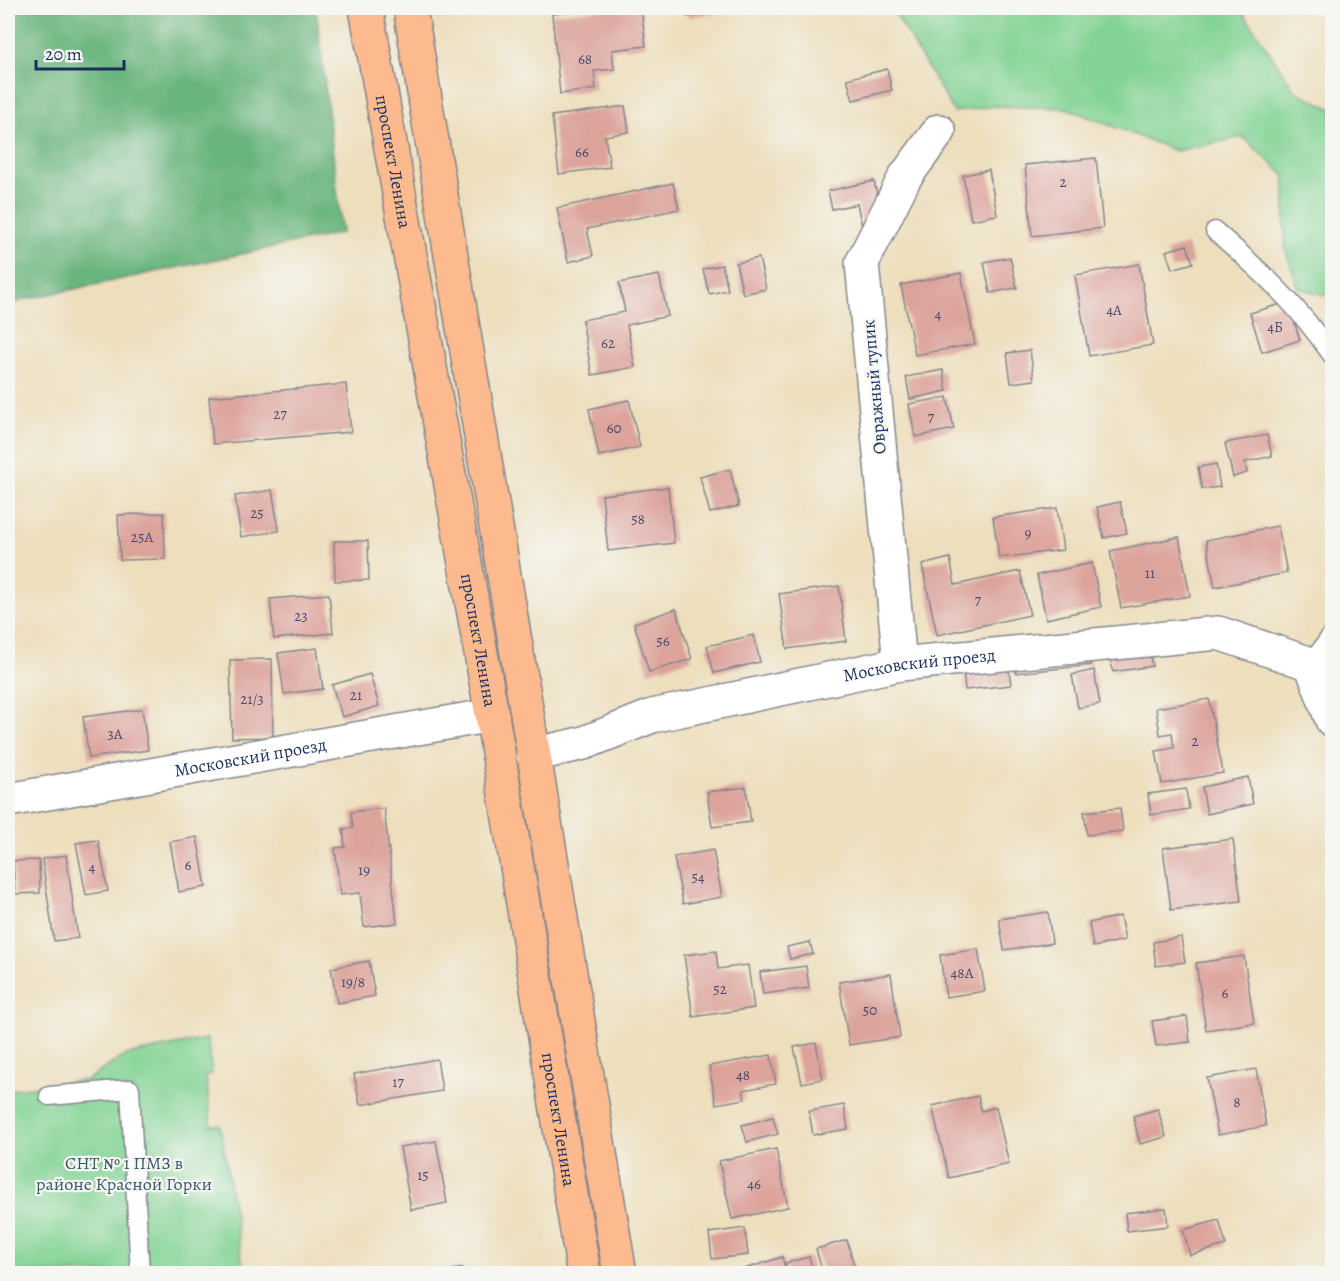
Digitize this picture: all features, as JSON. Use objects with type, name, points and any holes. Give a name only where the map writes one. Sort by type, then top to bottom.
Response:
[{"type":"main road","name":"проспект Ленина","points":[[366,8],[492,715],[584,1274]]},
{"type":"main road","name":"проспект Ленина","points":[[410,8],[620,1274]]},
{"type":"street","name":"Овражный тупик","points":[[900,664],[862,263],[905,177],[939,131]]},
{"type":"street","name":"Московский проезд","points":[[533,755],[584,743],[652,716],[900,664],[1218,633],[1311,664]]},
{"type":"street","points":[[1311,664],[1332,720]]},
{"type":"street","name":"Московский проезд","points":[[8,800],[492,715]]},
{"type":"lane","points":[[1215,231],[1268,277],[1307,318],[1332,355]]},
{"type":"lane","points":[[1311,664],[1332,635]]},
{"type":"lane","points":[[49,1096],[130,1089],[140,1274]]},
{"type":"green space","points":[[8,8],[316,8],[342,233],[21,300],[8,308]]},
{"type":"green space","points":[[892,8],[1240,8],[1295,91],[1332,109],[1332,297],[1298,288],[1285,248],[1285,176],[1243,137],[1176,151],[1066,108],[994,106],[954,112]]},
{"type":"green space","name":"СНТ № 1 ПМЗ в районе Красной Горки","points":[[207,1039],[212,1074],[206,1076],[211,1125],[220,1125],[244,1273],[8,1273],[8,1090],[87,1080],[126,1055]]},
{"type":"building","points":[[612,8],[641,8],[646,46],[612,50],[614,69],[594,71],[596,89],[560,94],[552,14]]},
{"type":"building","points":[[687,8],[726,8],[726,11],[688,17]]},
{"type":"building","points":[[887,69],[892,90],[853,100],[847,79]]},
{"type":"building","points":[[625,106],[629,132],[605,136],[610,167],[559,174],[552,116]]},
{"type":"building","points":[[1096,158],[1103,228],[1032,236],[1025,165]]},
{"type":"building","points":[[989,170],[997,215],[971,220],[963,175]]},
{"type":"building","points":[[874,181],[884,227],[863,231],[857,204],[832,209],[828,191]]},
{"type":"building","points":[[673,183],[679,209],[587,229],[593,256],[568,262],[557,208]]},
{"type":"building","points":[[1187,245],[1193,263],[1172,269],[1166,251]]},
{"type":"building","points":[[1010,257],[1017,288],[990,293],[984,262]]},
{"type":"building","points":[[759,258],[766,289],[743,294],[736,263]]},
{"type":"building","points":[[1139,264],[1153,345],[1089,356],[1075,275]]},
{"type":"building","points":[[722,265],[728,290],[709,294],[703,269]]},
{"type":"building","points":[[961,273],[975,344],[915,355],[901,285]]},
{"type":"building","points":[[659,275],[668,316],[627,325],[635,367],[592,375],[582,320],[625,312],[619,283]]},
{"type":"building","points":[[1288,302],[1300,340],[1262,352],[1250,313]]},
{"type":"building","points":[[1030,350],[1034,380],[1011,383],[1007,353]]},
{"type":"building","points":[[943,370],[947,391],[910,399],[906,377]]},
{"type":"building","points":[[346,384],[351,432],[213,444],[209,397]]},
{"type":"building","points":[[947,397],[954,429],[915,437],[909,404]]},
{"type":"building","points":[[629,400],[640,447],[599,456],[589,409]]},
{"type":"building","points":[[1267,435],[1272,456],[1245,462],[1247,473],[1233,477],[1225,443]]},
{"type":"building","points":[[1216,464],[1220,487],[1202,489],[1198,467]]},
{"type":"building","points":[[730,469],[739,506],[710,513],[700,477]]},
{"type":"building","points":[[668,487],[674,543],[608,551],[602,495]]},
{"type":"building","points":[[272,490],[279,531],[241,537],[235,496]]},
{"type":"building","points":[[1120,502],[1127,533],[1104,538],[1097,507]]},
{"type":"building","points":[[1057,508],[1063,550],[999,558],[993,517]]},
{"type":"building","points":[[164,513],[165,559],[120,560],[118,515]]},
{"type":"building","points":[[1278,526],[1287,573],[1215,587],[1206,540]]},
{"type":"building","points":[[1179,537],[1190,596],[1121,608],[1110,551]]},
{"type":"building","points":[[334,541],[368,541],[369,580],[335,581]]},
{"type":"building","points":[[950,558],[955,585],[1020,571],[1030,615],[937,635],[922,565]]},
{"type":"building","points":[[1092,563],[1101,607],[1046,619],[1037,575]]},
{"type":"building","points":[[839,586],[846,641],[787,649],[779,594]]},
{"type":"building","points":[[329,594],[333,633],[274,639],[270,599]]},
{"type":"building","points":[[676,609],[692,659],[649,672],[634,623]]},
{"type":"building","points":[[754,635],[760,662],[714,673],[707,646]]},
{"type":"building","points":[[1148,642],[1152,666],[1113,672],[1109,648]]},
{"type":"building","points":[[317,648],[323,689],[284,694],[278,653]]},
{"type":"building","points":[[1090,650],[1091,665],[1016,673],[1015,657]]},
{"type":"building","points":[[1007,655],[1011,685],[965,690],[962,661]]},
{"type":"building","points":[[272,659],[273,737],[232,738],[230,660]]},
{"type":"building","points":[[1094,670],[1100,704],[1078,708],[1072,675]]},
{"type":"building","points":[[370,674],[379,706],[342,717],[332,685]]},
{"type":"building","points":[[1209,699],[1223,773],[1162,784],[1156,751],[1174,748],[1172,733],[1160,735],[1156,708]]},
{"type":"building","points":[[142,709],[148,750],[89,758],[83,717]]},
{"type":"building","points":[[1248,777],[1253,804],[1207,814],[1202,787]]},
{"type":"building","points":[[746,787],[751,822],[712,827],[707,792]]},
{"type":"building","points":[[1186,789],[1189,809],[1151,815],[1148,794]]},
{"type":"building","points":[[384,808],[397,923],[364,927],[360,893],[340,895],[335,848],[345,847],[343,829],[353,828],[351,812]]},
{"type":"building","points":[[1120,808],[1123,831],[1087,835],[1084,812]]},
{"type":"building","points":[[197,837],[206,887],[179,892],[170,842]]},
{"type":"building","points":[[1233,839],[1241,901],[1171,910],[1163,848]]},
{"type":"building","points":[[98,840],[108,891],[86,895],[76,843]]},
{"type":"building","points":[[713,850],[722,897],[683,904],[674,857]]},
{"type":"building","points":[[66,855],[78,938],[54,941],[42,859]]},
{"type":"building","points":[[39,860],[40,893],[15,894],[13,861]]},
{"type":"building","points":[[1048,912],[1052,943],[1004,950],[999,919]]},
{"type":"building","points":[[1120,916],[1125,940],[1093,947],[1089,923]]},
{"type":"building","points":[[1181,937],[1185,962],[1156,966],[1153,942]]},
{"type":"building","points":[[810,942],[813,954],[790,959],[787,947]]},
{"type":"building","points":[[978,949],[985,991],[946,997],[940,955]]},
{"type":"building","points":[[716,951],[718,969],[748,965],[754,1008],[693,1017],[684,955]]},
{"type":"building","points":[[1244,956],[1254,1023],[1206,1030],[1196,963]]},
{"type":"building","points":[[369,961],[375,996],[337,1003],[331,968]]},
{"type":"building","points":[[806,966],[809,988],[763,994],[760,972]]},
{"type":"building","points":[[891,974],[900,1037],[849,1045],[839,982]]},
{"type":"building","points":[[1187,1016],[1190,1042],[1156,1046],[1152,1021]]},
{"type":"building","points":[[816,1043],[823,1079],[802,1083],[794,1047]]},
{"type":"building","points":[[771,1055],[776,1084],[743,1090],[745,1099],[716,1104],[709,1066]]},
{"type":"building","points":[[437,1059],[442,1091],[360,1105],[354,1074]]},
{"type":"building","points":[[1256,1069],[1266,1126],[1218,1135],[1207,1078]]},
{"type":"building","points":[[978,1096],[981,1111],[996,1107],[1009,1164],[949,1178],[932,1106]]},
{"type":"building","points":[[844,1105],[848,1129],[813,1135],[809,1111]]},
{"type":"building","points":[[1158,1109],[1166,1137],[1140,1144],[1133,1116]]},
{"type":"building","points":[[773,1117],[778,1134],[747,1142],[742,1125]]},
{"type":"building","points":[[436,1141],[447,1203],[411,1210],[400,1147]]},
{"type":"building","points":[[776,1149],[788,1207],[732,1219],[719,1161]]},
{"type":"building","points":[[1166,1208],[1168,1226],[1127,1231],[1125,1213]]},
{"type":"building","points":[[1219,1220],[1226,1245],[1190,1255],[1183,1230]]},
{"type":"building","points":[[745,1228],[748,1255],[712,1259],[709,1233]]},
{"type":"building","points":[[847,1240],[856,1273],[823,1274],[816,1249]]},
{"type":"building","points":[[782,1257],[787,1274],[742,1274],[741,1270]]},
{"type":"building","points":[[809,1257],[814,1274],[788,1274],[785,1263]]},
{"type":"building","points":[[463,1268],[464,1274],[441,1274],[441,1272]]}]
